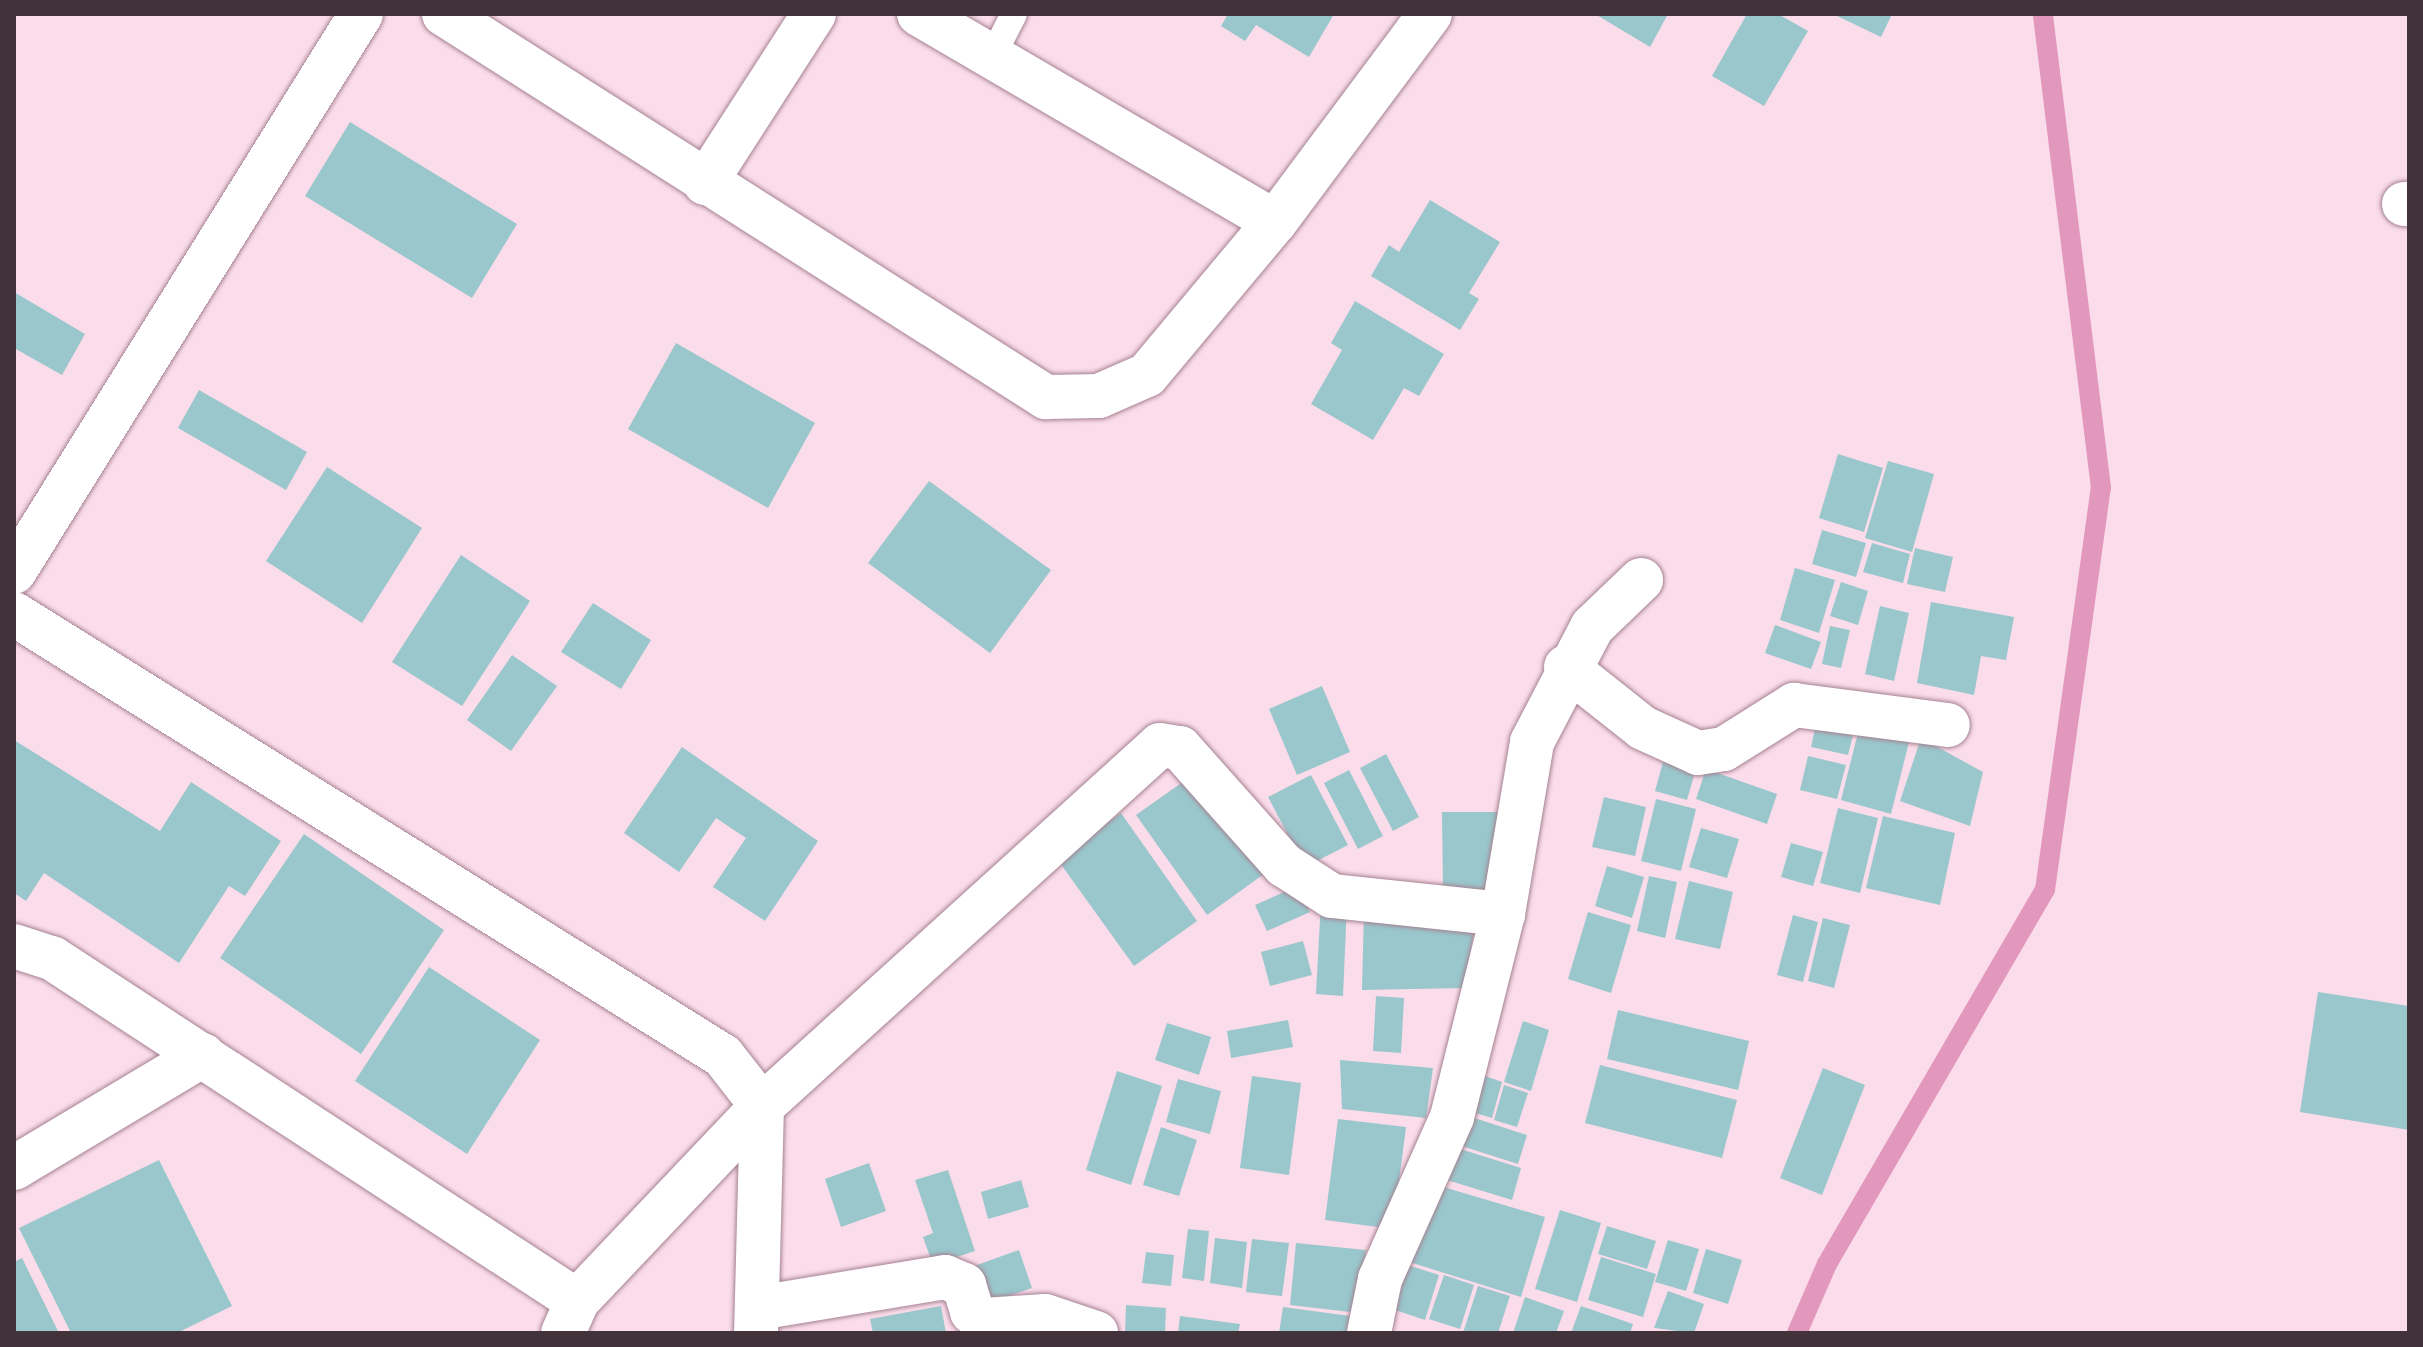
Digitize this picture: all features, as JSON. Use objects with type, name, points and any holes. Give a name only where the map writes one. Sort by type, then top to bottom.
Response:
[{"type":"street","points":[[14,572],[361,14]]},
{"type":"street","points":[[444,14],[705,183],[1046,397],[1099,396],[1147,375],[1275,222],[1430,14]]},
{"type":"street","points":[[705,183],[814,14]]},
{"type":"street","points":[[919,14],[1275,222]]},
{"type":"street","points":[[1369,1333],[1380,1279],[1452,1117],[1503,914],[1532,742],[1566,667],[1592,627],[1641,580]]},
{"type":"street","points":[[14,614],[723,1056],[762,1106],[757,1321],[945,1277],[964,1285],[972,1312],[983,1320],[1045,1316],[1096,1333]]},
{"type":"street","points":[[1566,667],[1643,728],[1698,753],[1724,749],[1794,705],[1948,725]]},
{"type":"street","points":[[14,946],[52,958],[203,1055],[570,1317],[762,1106],[1160,745],[1180,748],[1284,865],[1332,896],[1503,914]]},
{"type":"street","points":[[14,1168],[203,1055]]},
{"type":"lane","points":[[992,57],[1014,14]]},
{"type":"building","points":[[1228,14],[1334,14],[1309,57],[1256,25],[1245,41],[1221,26]]},
{"type":"building","points":[[1595,14],[1668,14],[1650,47]]},
{"type":"building","points":[[1747,14],[1778,14],[1808,31],[1764,106],[1712,76]]},
{"type":"building","points":[[1833,14],[1892,14],[1881,37]]},
{"type":"building","points":[[350,122],[517,224],[472,298],[305,196]]},
{"type":"building","points":[[1430,200],[1500,242],[1469,293],[1479,299],[1460,330],[1371,276],[1389,245],[1399,252]]},
{"type":"building","points":[[14,292],[85,334],[62,375],[14,348]]},
{"type":"building","points":[[1355,301],[1444,354],[1419,396],[1404,388],[1373,440],[1311,404],[1342,350],[1331,343]]},
{"type":"building","points":[[676,343],[815,423],[768,508],[628,429]]},
{"type":"building","points":[[199,390],[307,452],[286,490],[178,428]]},
{"type":"building","points":[[1838,454],[1883,468],[1864,532],[1819,518]]},
{"type":"building","points":[[1888,461],[1934,474],[1912,552],[1865,538]]},
{"type":"building","points":[[327,467],[422,528],[362,623],[266,561]]},
{"type":"building","points":[[929,481],[1051,570],[990,653],[868,563]]},
{"type":"building","points":[[1822,530],[1866,543],[1856,577],[1812,564]]},
{"type":"building","points":[[1872,543],[1910,554],[1903,583],[1863,572]]},
{"type":"building","points":[[1915,548],[1953,557],[1945,592],[1907,584]]},
{"type":"building","points":[[461,555],[530,601],[462,706],[392,662]]},
{"type":"building","points":[[1795,568],[1835,580],[1819,633],[1780,620]]},
{"type":"building","points":[[1841,582],[1868,591],[1858,625],[1830,616]]},
{"type":"building","points":[[1931,602],[2014,617],[2006,660],[1981,656],[1974,695],[1917,683]]},
{"type":"building","points":[[593,603],[651,640],[621,689],[561,652]]},
{"type":"building","points":[[1880,606],[1909,613],[1894,681],[1865,674]]},
{"type":"building","points":[[1775,625],[1821,642],[1811,669],[1765,653]]},
{"type":"building","points":[[1830,626],[1850,630],[1841,668],[1822,664]]},
{"type":"building","points":[[512,655],[557,686],[511,751],[467,720]]},
{"type":"building","points":[[1322,686],[1350,752],[1297,775],[1269,709]]},
{"type":"building","points":[[1819,710],[1857,719],[1848,755],[1811,747]]},
{"type":"building","points":[[1863,713],[1913,726],[1891,814],[1841,800]]},
{"type":"building","points":[[1921,738],[1983,772],[1970,826],[1900,801]]},
{"type":"building","points":[[14,740],[160,831],[191,782],[281,841],[245,896],[229,886],[179,963],[44,873],[26,901],[14,893]]},
{"type":"building","points":[[682,747],[818,841],[765,921],[713,887],[746,838],[716,818],[679,872],[624,833]]},
{"type":"building","points":[[1386,754],[1419,817],[1393,831],[1360,768]]},
{"type":"building","points":[[1808,756],[1846,765],[1837,799],[1800,790]]},
{"type":"building","points":[[1663,762],[1695,772],[1687,800],[1655,791]]},
{"type":"building","points":[[1706,769],[1777,794],[1767,824],[1696,799]]},
{"type":"building","points":[[1349,770],[1383,836],[1358,849],[1324,783]]},
{"type":"building","points":[[1194,774],[1264,874],[1207,915],[1136,815]]},
{"type":"building","points":[[1311,775],[1348,845],[1305,867],[1268,797]]},
{"type":"building","points":[[1604,797],[1646,807],[1635,856],[1592,847]]},
{"type":"building","points":[[1656,799],[1696,809],[1681,871],[1641,861]]},
{"type":"building","points":[[1838,808],[1878,818],[1860,893],[1820,883]]},
{"type":"building","points":[[1442,812],[1505,812],[1505,891],[1443,891]]},
{"type":"building","points":[[1121,813],[1197,921],[1134,966],[1057,859]]},
{"type":"building","points":[[1883,816],[1955,833],[1940,905],[1866,888]]},
{"type":"building","points":[[1701,828],[1739,839],[1727,878],[1689,867]]},
{"type":"building","points":[[304,834],[444,930],[361,1054],[220,958]]},
{"type":"building","points":[[1791,843],[1823,852],[1813,886],[1781,877]]},
{"type":"building","points":[[1607,866],[1644,877],[1632,918],[1595,906]]},
{"type":"building","points":[[1649,876],[1677,882],[1665,938],[1637,931]]},
{"type":"building","points":[[1689,881],[1733,892],[1720,949],[1675,939]]},
{"type":"building","points":[[1298,886],[1310,912],[1267,931],[1255,905]]},
{"type":"building","points":[[1321,901],[1347,903],[1343,996],[1316,994]]},
{"type":"building","points":[[1364,908],[1475,926],[1464,988],[1362,990]]},
{"type":"building","points":[[1588,912],[1631,925],[1611,993],[1568,979]]},
{"type":"building","points":[[1793,915],[1818,922],[1803,982],[1777,975]]},
{"type":"building","points":[[1823,918],[1850,925],[1834,988],[1808,981]]},
{"type":"building","points":[[1303,941],[1312,975],[1270,986],[1261,952]]},
{"type":"building","points":[[429,967],[540,1040],[467,1154],[355,1081]]},
{"type":"building","points":[[2318,992],[2409,1006],[2409,1130],[2300,1112]]},
{"type":"building","points":[[1376,996],[1404,998],[1401,1053],[1373,1051]]},
{"type":"building","points":[[1618,1010],[1749,1041],[1738,1090],[1607,1059]]},
{"type":"building","points":[[1288,1020],[1293,1047],[1231,1058],[1227,1031]]},
{"type":"building","points":[[1523,1021],[1549,1030],[1531,1091],[1504,1082]]},
{"type":"building","points":[[1167,1023],[1211,1037],[1199,1075],[1155,1060]]},
{"type":"building","points":[[1340,1060],[1433,1068],[1426,1118],[1342,1109]]},
{"type":"building","points":[[1600,1065],[1737,1100],[1722,1158],[1585,1123]]},
{"type":"building","points":[[1823,1068],[1865,1085],[1822,1195],[1780,1178]]},
{"type":"building","points":[[1117,1071],[1162,1086],[1131,1185],[1086,1170]]},
{"type":"building","points":[[1474,1072],[1502,1082],[1492,1118],[1462,1109]]},
{"type":"building","points":[[1252,1076],[1301,1083],[1289,1175],[1240,1168]]},
{"type":"building","points":[[1178,1079],[1221,1091],[1210,1134],[1166,1122]]},
{"type":"building","points":[[1504,1085],[1528,1093],[1517,1127],[1494,1120]]},
{"type":"building","points":[[1465,1115],[1527,1135],[1518,1164],[1455,1144]]},
{"type":"building","points":[[1338,1119],[1406,1127],[1393,1229],[1325,1220]]},
{"type":"building","points":[[1161,1127],[1197,1140],[1179,1196],[1143,1185]]},
{"type":"building","points":[[1457,1148],[1521,1168],[1512,1200],[1447,1180]]},
{"type":"building","points":[[159,1160],[232,1306],[177,1333],[71,1333],[19,1228]]},
{"type":"building","points":[[869,1163],[886,1211],[841,1227],[825,1179]]},
{"type":"building","points":[[948,1170],[975,1251],[933,1265],[923,1237],[933,1233],[915,1180]]},
{"type":"building","points":[[1021,1180],[1029,1207],[988,1219],[981,1192]]},
{"type":"building","points":[[1430,1183],[1545,1217],[1521,1297],[1406,1261]]},
{"type":"building","points":[[1560,1210],[1601,1223],[1577,1302],[1535,1289]]},
{"type":"building","points":[[1607,1226],[1656,1241],[1647,1269],[1598,1254]]},
{"type":"building","points":[[1188,1229],[1209,1231],[1204,1281],[1182,1278]]},
{"type":"building","points":[[1215,1238],[1247,1242],[1242,1288],[1210,1283]]},
{"type":"building","points":[[1252,1239],[1289,1243],[1282,1296],[1246,1292]]},
{"type":"building","points":[[1668,1240],[1699,1249],[1686,1291],[1655,1282]]},
{"type":"building","points":[[1296,1243],[1366,1250],[1359,1313],[1290,1305]]},
{"type":"building","points":[[1706,1249],[1742,1260],[1728,1304],[1693,1293]]},
{"type":"building","points":[[1019,1250],[1032,1288],[977,1307],[963,1270]]},
{"type":"building","points":[[1146,1252],[1174,1255],[1171,1286],[1142,1283]]},
{"type":"building","points":[[1601,1257],[1656,1274],[1643,1317],[1588,1300]]},
{"type":"building","points":[[22,1258],[59,1333],[14,1333],[14,1262]]},
{"type":"building","points":[[1408,1265],[1439,1275],[1425,1320],[1395,1310]]},
{"type":"building","points":[[1444,1275],[1474,1285],[1460,1329],[1429,1319]]},
{"type":"building","points":[[1478,1286],[1510,1296],[1498,1333],[1463,1333]]},
{"type":"building","points":[[1668,1291],[1704,1304],[1694,1333],[1654,1328]]},
{"type":"building","points":[[1525,1297],[1564,1311],[1556,1333],[1513,1333]]},
{"type":"building","points":[[1126,1305],[1166,1308],[1165,1333],[1125,1333]]},
{"type":"building","points":[[941,1306],[946,1333],[873,1333],[870,1319]]},
{"type":"building","points":[[1581,1306],[1633,1324],[1630,1333],[1571,1333]]},
{"type":"building","points":[[1283,1307],[1350,1316],[1348,1333],[1279,1333]]},
{"type":"building","points":[[1180,1316],[1240,1324],[1238,1333],[1178,1333]]},
{"type":"waterway","points":[[1797,1333],[1827,1264],[2045,890],[2101,488],[2043,14]]}]
